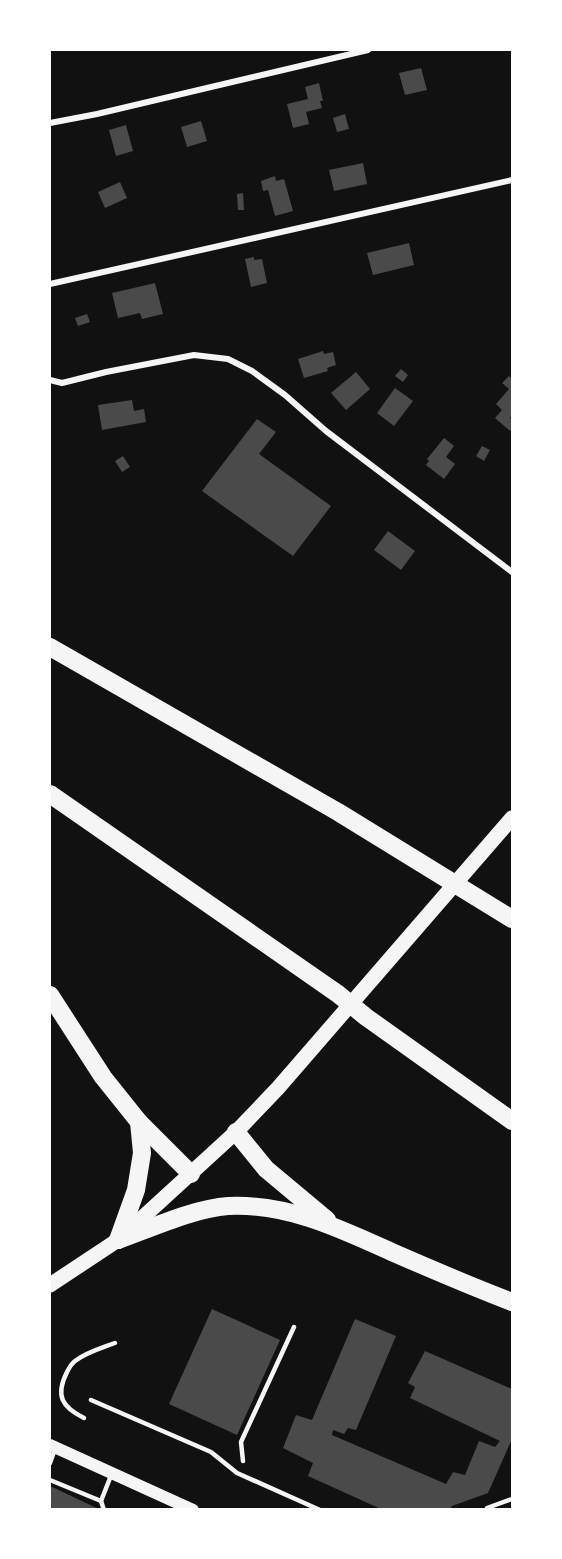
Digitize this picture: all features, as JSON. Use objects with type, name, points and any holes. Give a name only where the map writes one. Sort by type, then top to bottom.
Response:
[{"type":"highway","points":[[50,647],[338,812],[513,919]]},
{"type":"highway","points":[[50,794],[338,994],[366,1017],[513,1123]]},
{"type":"highway","points":[[50,995],[103,1077],[139,1122],[191,1174]]},
{"type":"highway","points":[[118,1240],[136,1190],[142,1153],[139,1122]]},
{"type":"highway","points":[[236,1132],[266,1168],[334,1226]]},
{"type":"highway","points":[[118,1240],[179,1218],[226,1206],[263,1207],[334,1226],[513,1302]]},
{"type":"main road","points":[[50,1285],[118,1240],[236,1132],[278,1088],[508,823]]},
{"type":"main road","points":[[53,1447],[193,1509]]},
{"type":"street","points":[[50,123],[368,50]]},
{"type":"street","points":[[50,285],[513,180]]},
{"type":"street","points":[[50,380],[62,383],[106,372],[194,356],[228,359],[252,371],[285,395],[326,431],[513,572]]},
{"type":"lane","points":[[243,1461],[241,1442],[294,1327]]},
{"type":"lane","points":[[84,1418],[71,1411],[62,1402],[61,1390],[65,1377],[73,1362],[115,1343]]},
{"type":"lane","points":[[91,1400],[211,1452],[237,1473],[320,1509]]},
{"type":"lane","points":[[50,1463],[53,1447]]},
{"type":"lane","points":[[104,1509],[101,1501],[112,1473]]},
{"type":"lane","points":[[50,1479],[101,1501]]},
{"type":"lane","points":[[487,1509],[513,1499]]},
{"type":"building","points":[[421,68],[427,90],[405,95],[399,73]]},
{"type":"building","points":[[319,83],[323,101],[320,101],[322,108],[306,112],[309,124],[293,128],[287,104],[308,99],[305,87]]},
{"type":"building","points":[[345,114],[349,129],[337,132],[333,118]]},
{"type":"building","points":[[201,121],[207,141],[187,147],[181,127]]},
{"type":"building","points":[[126,125],[133,151],[116,156],[109,130]]},
{"type":"building","points":[[363,163],[367,184],[334,191],[329,170]]},
{"type":"building","points":[[275,176],[276,181],[284,179],[293,211],[275,216],[268,190],[263,191],[261,181]]},
{"type":"building","points":[[120,182],[127,198],[105,208],[98,192]]},
{"type":"building","points":[[243,193],[244,210],[238,210],[237,194]]},
{"type":"building","points":[[409,243],[414,265],[373,275],[367,253]]},
{"type":"building","points":[[254,257],[254,260],[262,259],[267,283],[251,287],[245,259]]},
{"type":"building","points":[[155,283],[163,314],[142,319],[140,313],[118,318],[112,293]]},
{"type":"building","points":[[87,314],[90,322],[78,326],[75,318]]},
{"type":"building","points":[[323,351],[324,354],[333,352],[336,365],[327,368],[328,371],[304,378],[298,359]]},
{"type":"building","points":[[401,369],[408,375],[403,382],[395,376]]},
{"type":"building","points":[[356,372],[370,389],[346,410],[331,393]]},
{"type":"building","points":[[509,376],[512,379],[510,418],[512,428],[510,431],[495,418],[502,410],[496,404],[509,389],[502,383]]},
{"type":"building","points":[[395,388],[413,401],[394,426],[377,413]]},
{"type":"building","points":[[132,400],[134,411],[144,409],[146,422],[102,430],[98,405]]},
{"type":"building","points":[[257,419],[276,432],[259,454],[331,506],[293,556],[202,491]]},
{"type":"building","points":[[444,438],[454,446],[446,457],[455,464],[444,479],[426,465],[429,461],[427,459]]},
{"type":"building","points":[[482,446],[490,450],[484,461],[476,456]]},
{"type":"building","points":[[123,456],[130,467],[122,472],[115,461]]},
{"type":"building","points":[[388,531],[415,551],[401,570],[374,550]]},
{"type":"building","points":[[212,1309],[280,1340],[237,1435],[169,1404]]},
{"type":"building","points":[[355,1319],[396,1336],[356,1430],[348,1428],[344,1434],[333,1430],[332,1435],[446,1484],[453,1472],[465,1475],[479,1441],[495,1447],[500,1441],[410,1398],[415,1387],[408,1383],[425,1351],[512,1389],[512,1439],[488,1493],[452,1506],[450,1510],[383,1510],[308,1476],[313,1463],[283,1448],[296,1415],[312,1420]]},
{"type":"building","points":[[50,1486],[101,1510],[50,1510]]}]
